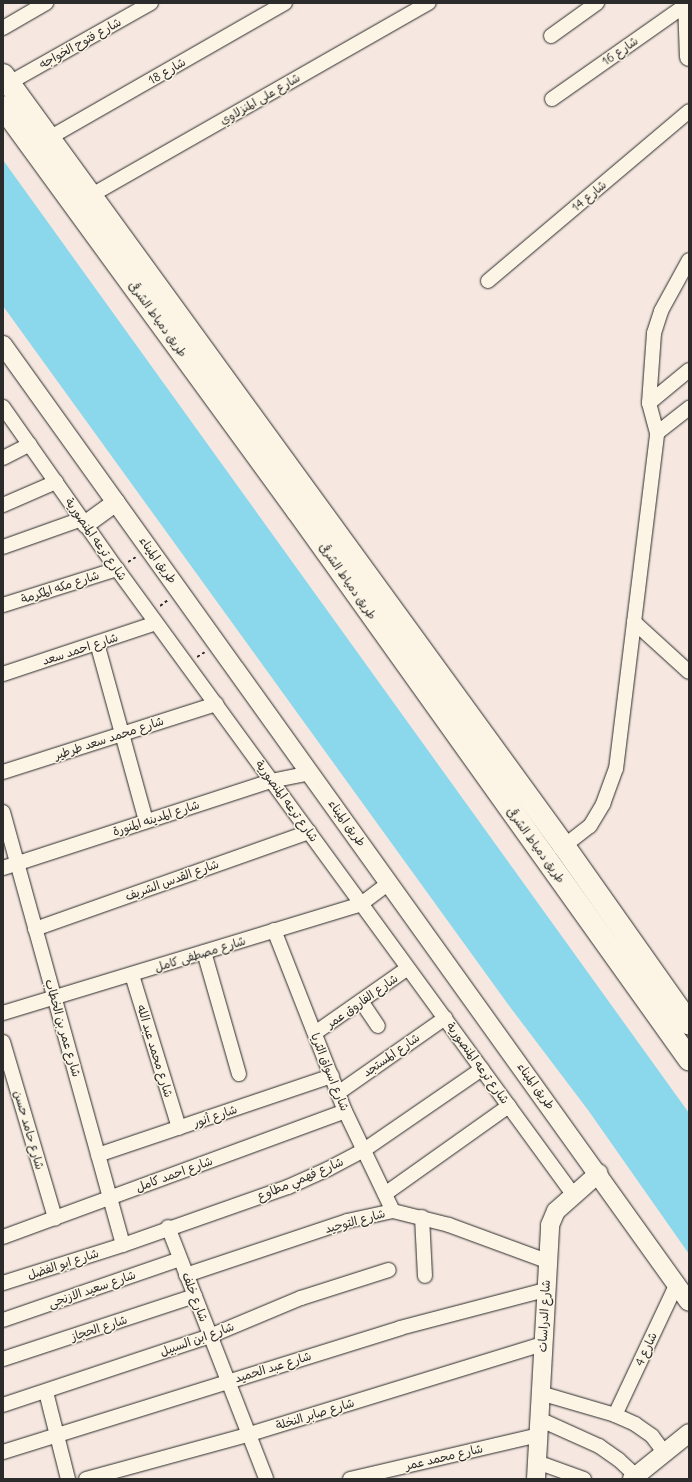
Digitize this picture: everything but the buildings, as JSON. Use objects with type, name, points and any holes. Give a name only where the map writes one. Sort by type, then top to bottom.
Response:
[{"type":"highway","name":"طريق دمياط الشرقى","points":[[6,79],[90,196],[305,504],[689,1059]]},
{"type":"highway","name":"طريق دمياط الشرقى","points":[[3,107],[564,846],[689,1023]]},
{"type":"street","points":[[3,28],[46,3]]},
{"type":"street","name":"شارع فتوح الخواجه","points":[[6,79],[151,3]]},
{"type":"street","name":"شارع 18","points":[[49,138],[285,3]]},
{"type":"street","name":"شارع على المنزلاوي","points":[[90,196],[429,3]]},
{"type":"street","points":[[551,36],[597,3]]},
{"type":"street","points":[[687,3],[689,57]]},
{"type":"street","name":"شارع 16","points":[[552,99],[687,3]]},
{"type":"street","name":"شارع 14","points":[[488,281],[689,111]]},
{"type":"street","points":[[564,846],[590,826],[603,804],[616,769],[657,433],[649,403],[654,333],[661,311],[689,260]]},
{"type":"street","name":"طريق الميناء","points":[[3,345],[599,1173],[689,1302]]},
{"type":"street","points":[[649,403],[689,370]]},
{"type":"street","name":"شارع ترعه المنصورية","points":[[3,407],[117,569],[573,1194]]},
{"type":"street","points":[[657,433],[689,408]]},
{"type":"street","points":[[3,458],[30,444]]},
{"type":"street","points":[[3,505],[56,482]]},
{"type":"street","points":[[3,547],[84,521],[116,502]]},
{"type":"street","name":"شارع مكه المكرمة","points":[[3,605],[117,569]]},
{"type":"street","name":"شارع احمد سعد","points":[[3,674],[97,643],[153,618]]},
{"type":"street","points":[[634,622],[689,672]]},
{"type":"street","points":[[97,643],[146,821]]},
{"type":"street","name":"شارع محمد سعد طرطير","points":[[3,772],[216,704]]},
{"type":"street","name":"شارع المدينه المنورة","points":[[3,868],[271,781],[311,773]]},
{"type":"street","name":"شارع عمر بن الخطاب","points":[[3,812],[123,1245]]},
{"type":"street","name":"شارع القدس الشريف","points":[[35,929],[308,832]]},
{"type":"street","name":"شارع مصطفى كامل","points":[[3,1014],[361,904],[390,882]]},
{"type":"street","name":"شارع اسواق الثريا","points":[[274,930],[345,1111],[393,1211]]},
{"type":"street","points":[[204,952],[239,1074]]},
{"type":"street","name":"شارع الفاروق عمر","points":[[315,1033],[408,968]]},
{"type":"street","name":"شارع محمد عبد الله","points":[[132,975],[178,1128]]},
{"type":"street","points":[[360,1002],[378,1026]]},
{"type":"street","name":"شارع المستجد","points":[[338,1093],[445,1018]]},
{"type":"street","name":"شارع حامد حسن","points":[[3,1042],[55,1218]]},
{"type":"street","name":"شارع فهمي مطاوع","points":[[123,1245],[168,1227],[288,1186],[364,1150],[482,1069]]},
{"type":"street","name":"شارع أنور","points":[[98,1155],[332,1076]]},
{"type":"street","points":[[385,1194],[509,1106]]},
{"type":"street","name":"شارع احمد كامل","points":[[3,1237],[345,1111]]},
{"type":"street","name":"شارع الدراسات","points":[[537,1470],[545,1290],[550,1225],[556,1211],[573,1194],[599,1173]]},
{"type":"street","name":"شارع التوحيد","points":[[186,1275],[347,1221],[393,1211],[422,1217],[547,1260]]},
{"type":"street","points":[[422,1217],[425,1276]]},
{"type":"street","name":"شارع خلف","points":[[168,1227],[227,1380],[250,1434],[262,1478]]},
{"type":"street","name":"شارع ابو الفضل","points":[[3,1283],[123,1245]]},
{"type":"street","name":"شارع سعيد الازنجى","points":[[3,1320],[180,1259]]},
{"type":"street","name":"شارع ابن السبيل","points":[[3,1405],[46,1392],[210,1336],[301,1298],[390,1270]]},
{"type":"street","name":"شارع 4","points":[[615,1416],[677,1283]]},
{"type":"street","name":"شارع عبد الحميد","points":[[3,1452],[58,1437],[227,1380],[400,1328],[545,1290]]},
{"type":"street","name":"شارع الحجاز","points":[[3,1359],[195,1296]]},
{"type":"street","name":"شارع صابر النخلة","points":[[86,1479],[250,1434],[543,1344]]},
{"type":"street","points":[[46,1392],[68,1479]]},
{"type":"street","points":[[540,1393],[615,1416],[635,1424],[652,1436],[664,1452]]},
{"type":"street","points":[[539,1427],[599,1446],[619,1460],[633,1477],[689,1433]]},
{"type":"street","name":"شارع محمد عمر","points":[[350,1479],[539,1427]]},
{"type":"street","points":[[537,1470],[584,1479]]},
{"type":"path","points":[[117,569],[149,548]]},
{"type":"path","points":[[153,618],[180,592]]},
{"type":"path","points":[[186,664],[218,644]]},
{"type":"water","points":[[3,160],[689,1113],[689,1254],[588,1110],[510,1007],[3,306]]}]
